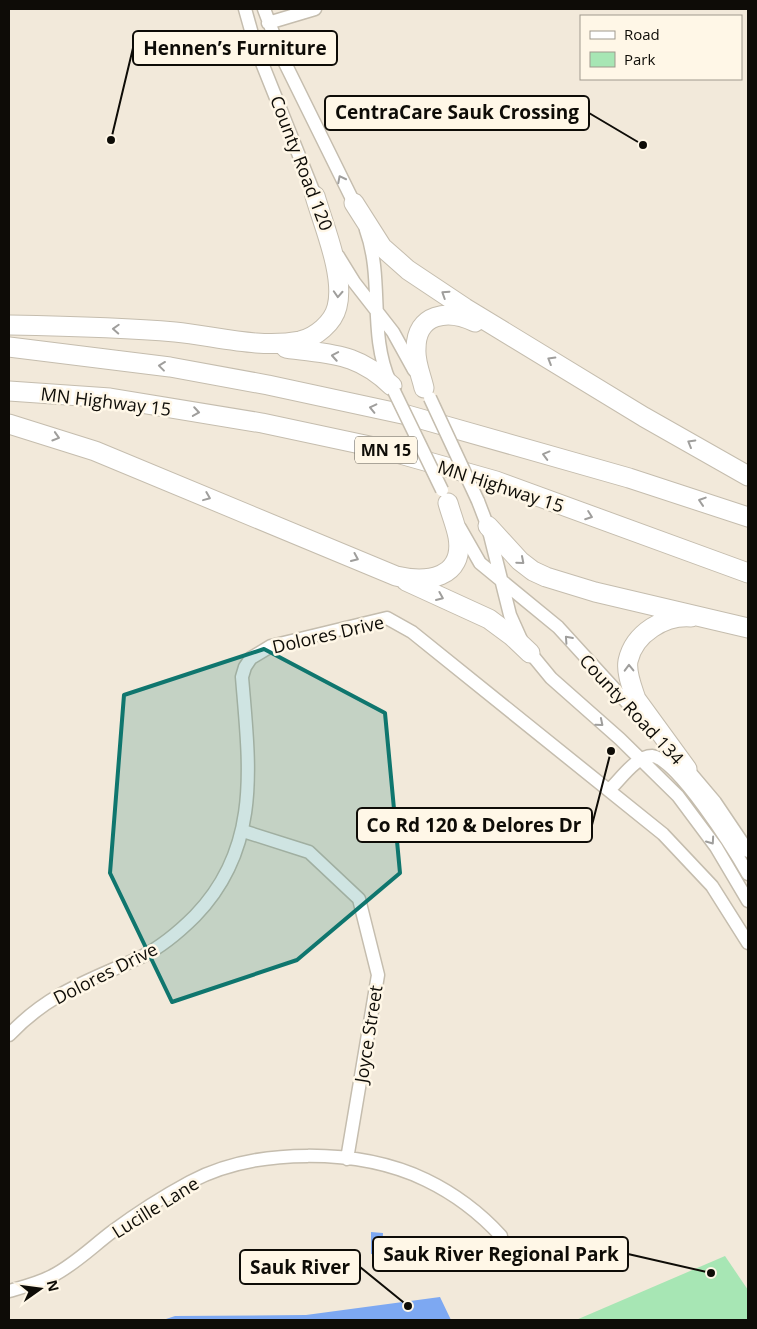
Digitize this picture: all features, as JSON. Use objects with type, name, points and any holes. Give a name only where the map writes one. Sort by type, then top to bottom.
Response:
[{"type":"highway","points":[[254,342],[289,342],[311,337],[325,327],[337,308],[339,290],[335,266],[315,196]]},
{"type":"highway","points":[[354,203],[382,247],[392,258],[450,298],[516,339],[644,417],[748,476]]},
{"type":"highway","points":[[427,393],[416,351],[419,330],[428,321],[444,315],[463,316],[516,339]]},
{"type":"highway","points":[[9,325],[176,332],[254,342],[352,359],[366,365],[393,388]]},
{"type":"highway","name":"MN 15","points":[[9,347],[170,367],[268,385],[407,415],[629,478],[748,517]]},
{"type":"highway","name":"MN Highway 15","points":[[9,391],[110,398],[262,423],[378,448],[496,481],[748,573]]},
{"type":"highway","points":[[9,424],[95,451],[396,576],[489,619],[512,636],[530,653]]},
{"type":"highway","points":[[396,576],[436,578],[450,569],[459,544],[445,497]]},
{"type":"highway","points":[[488,526],[520,562],[546,577],[595,592],[748,628]]},
{"type":"highway","points":[[687,769],[636,699],[629,675],[628,662],[631,652],[637,642],[648,631],[673,619],[687,617],[705,619],[748,628]]},
{"type":"street","name":"County Road 120","points":[[245,9],[256,48],[339,258],[354,282],[393,332],[427,393],[478,500]]},
{"type":"street","name":"County Road 120","points":[[264,9],[283,59],[354,203],[369,238],[381,358],[393,388],[445,497]]},
{"type":"street","points":[[268,23],[315,9]]},
{"type":"street","name":"County Road 134","points":[[445,497],[480,563],[558,627],[715,802],[748,851]]},
{"type":"street","name":"County Road 134","points":[[478,500],[488,526],[501,581],[516,631],[530,653],[552,678],[661,778],[696,818],[748,901]]},
{"type":"street","name":"Dolores Drive","points":[[9,1035],[37,1008],[62,992],[142,956],[184,927],[217,891],[235,856],[243,831],[248,783],[242,677],[245,667],[255,654],[271,646],[388,618],[412,632],[610,789],[663,834],[712,886],[748,944]]},
{"type":"street","points":[[610,789],[640,759],[651,756],[662,760],[674,771],[716,824],[748,874]]},
{"type":"street","name":"Joyce Street","points":[[243,831],[309,852],[359,899],[378,975],[347,1159]]},
{"type":"street","name":"Lucille Lane","points":[[9,1291],[51,1277],[69,1266],[118,1227],[191,1182],[236,1165],[283,1156],[347,1159],[388,1165],[425,1179],[452,1194],[480,1213],[501,1236]]},
{"type":"highlighted area","points":[[264,649],[385,713],[400,873],[297,960],[172,1002],[110,873],[124,695]]},
{"type":"green space","points":[[725,1256],[748,1290],[748,1320],[576,1320]]},
{"type":"water","points":[[371,1232],[383,1233],[382,1255],[371,1254]]},
{"type":"water","points":[[440,1297],[451,1320],[163,1320],[175,1316],[306,1315]]},
{"type":"place","name":"Hennen’s Furniture","points":[[111,140]]},
{"type":"place","name":"CentraCare Sauk Crossing","points":[[643,145]]},
{"type":"place","name":"Co Rd 120 & Delores Dr","points":[[611,751]]},
{"type":"place","name":"Sauk River Regional Park","points":[[711,1273]]},
{"type":"place","name":"Sauk River","points":[[408,1306]]}]
